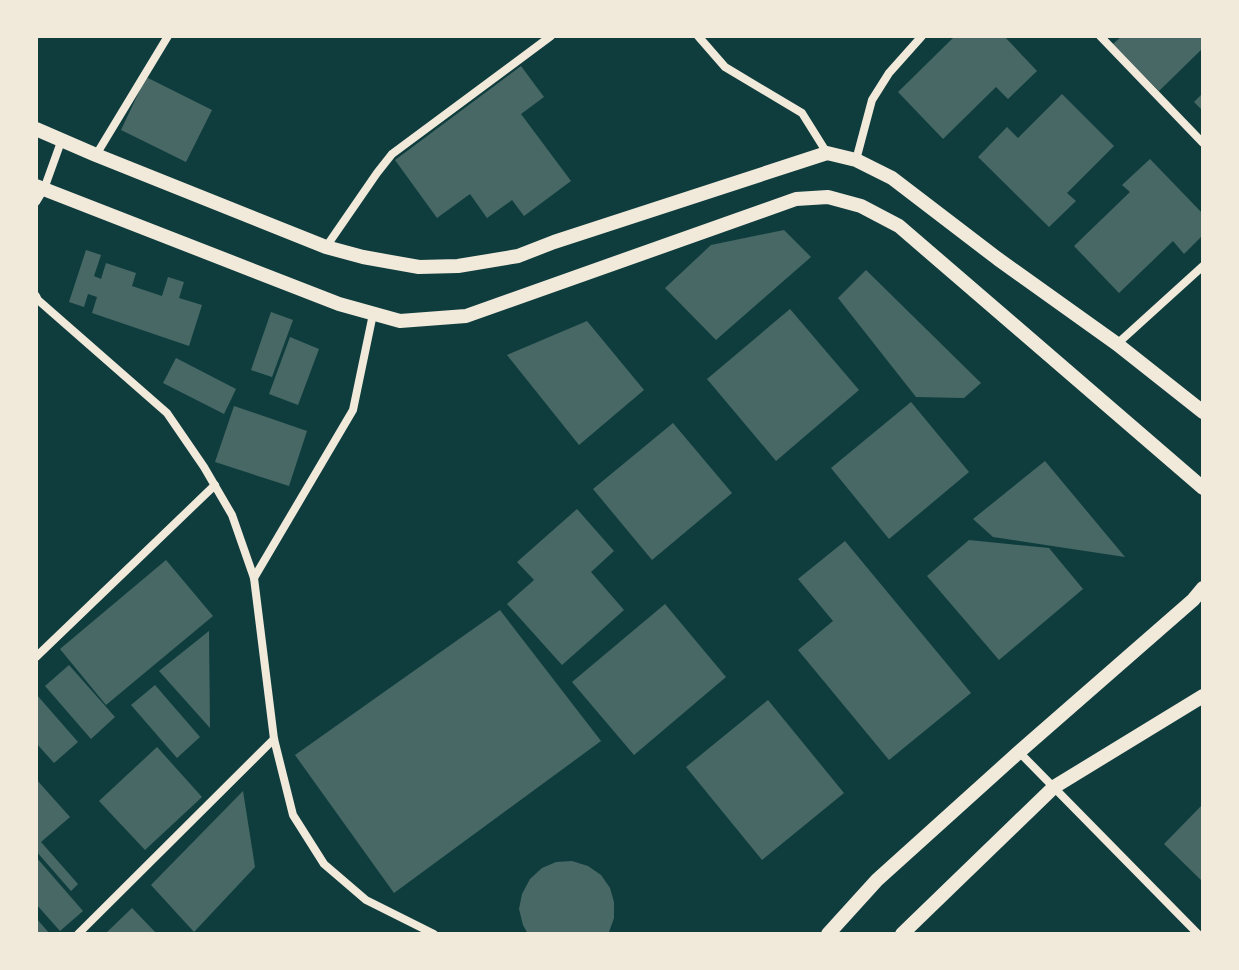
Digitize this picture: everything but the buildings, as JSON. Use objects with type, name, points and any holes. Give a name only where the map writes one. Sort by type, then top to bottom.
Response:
[{"type":"street","points":[[326,247],[392,154],[551,36]]},
{"type":"street","points":[[698,36],[725,67],[802,113],[827,153]]},
{"type":"street","points":[[856,160],[872,100],[889,73],[922,36]]},
{"type":"street","points":[[1100,36],[1203,143]]},
{"type":"street","points":[[96,155],[163,38]]},
{"type":"street","points":[[36,129],[326,247],[419,267],[458,266],[518,256],[827,153],[856,160],[892,178],[1117,344],[1203,412]]},
{"type":"street","points":[[62,139],[39,192],[339,304],[400,321],[466,316],[796,199],[828,197],[861,206],[899,226],[1203,488]]},
{"type":"street","points":[[1117,344],[1203,266]]},
{"type":"street","points":[[36,296],[167,413],[232,515],[254,578],[274,739],[293,815],[324,864],[366,900],[434,934]]},
{"type":"street","points":[[254,578],[353,410],[373,314]]},
{"type":"street","points":[[36,657],[215,485]]},
{"type":"street","points":[[828,934],[877,880],[1203,588]]},
{"type":"street","points":[[902,934],[1054,787],[1203,696]]},
{"type":"street","points":[[78,934],[274,739]]},
{"type":"street","points":[[1019,752],[1198,934]]}]
